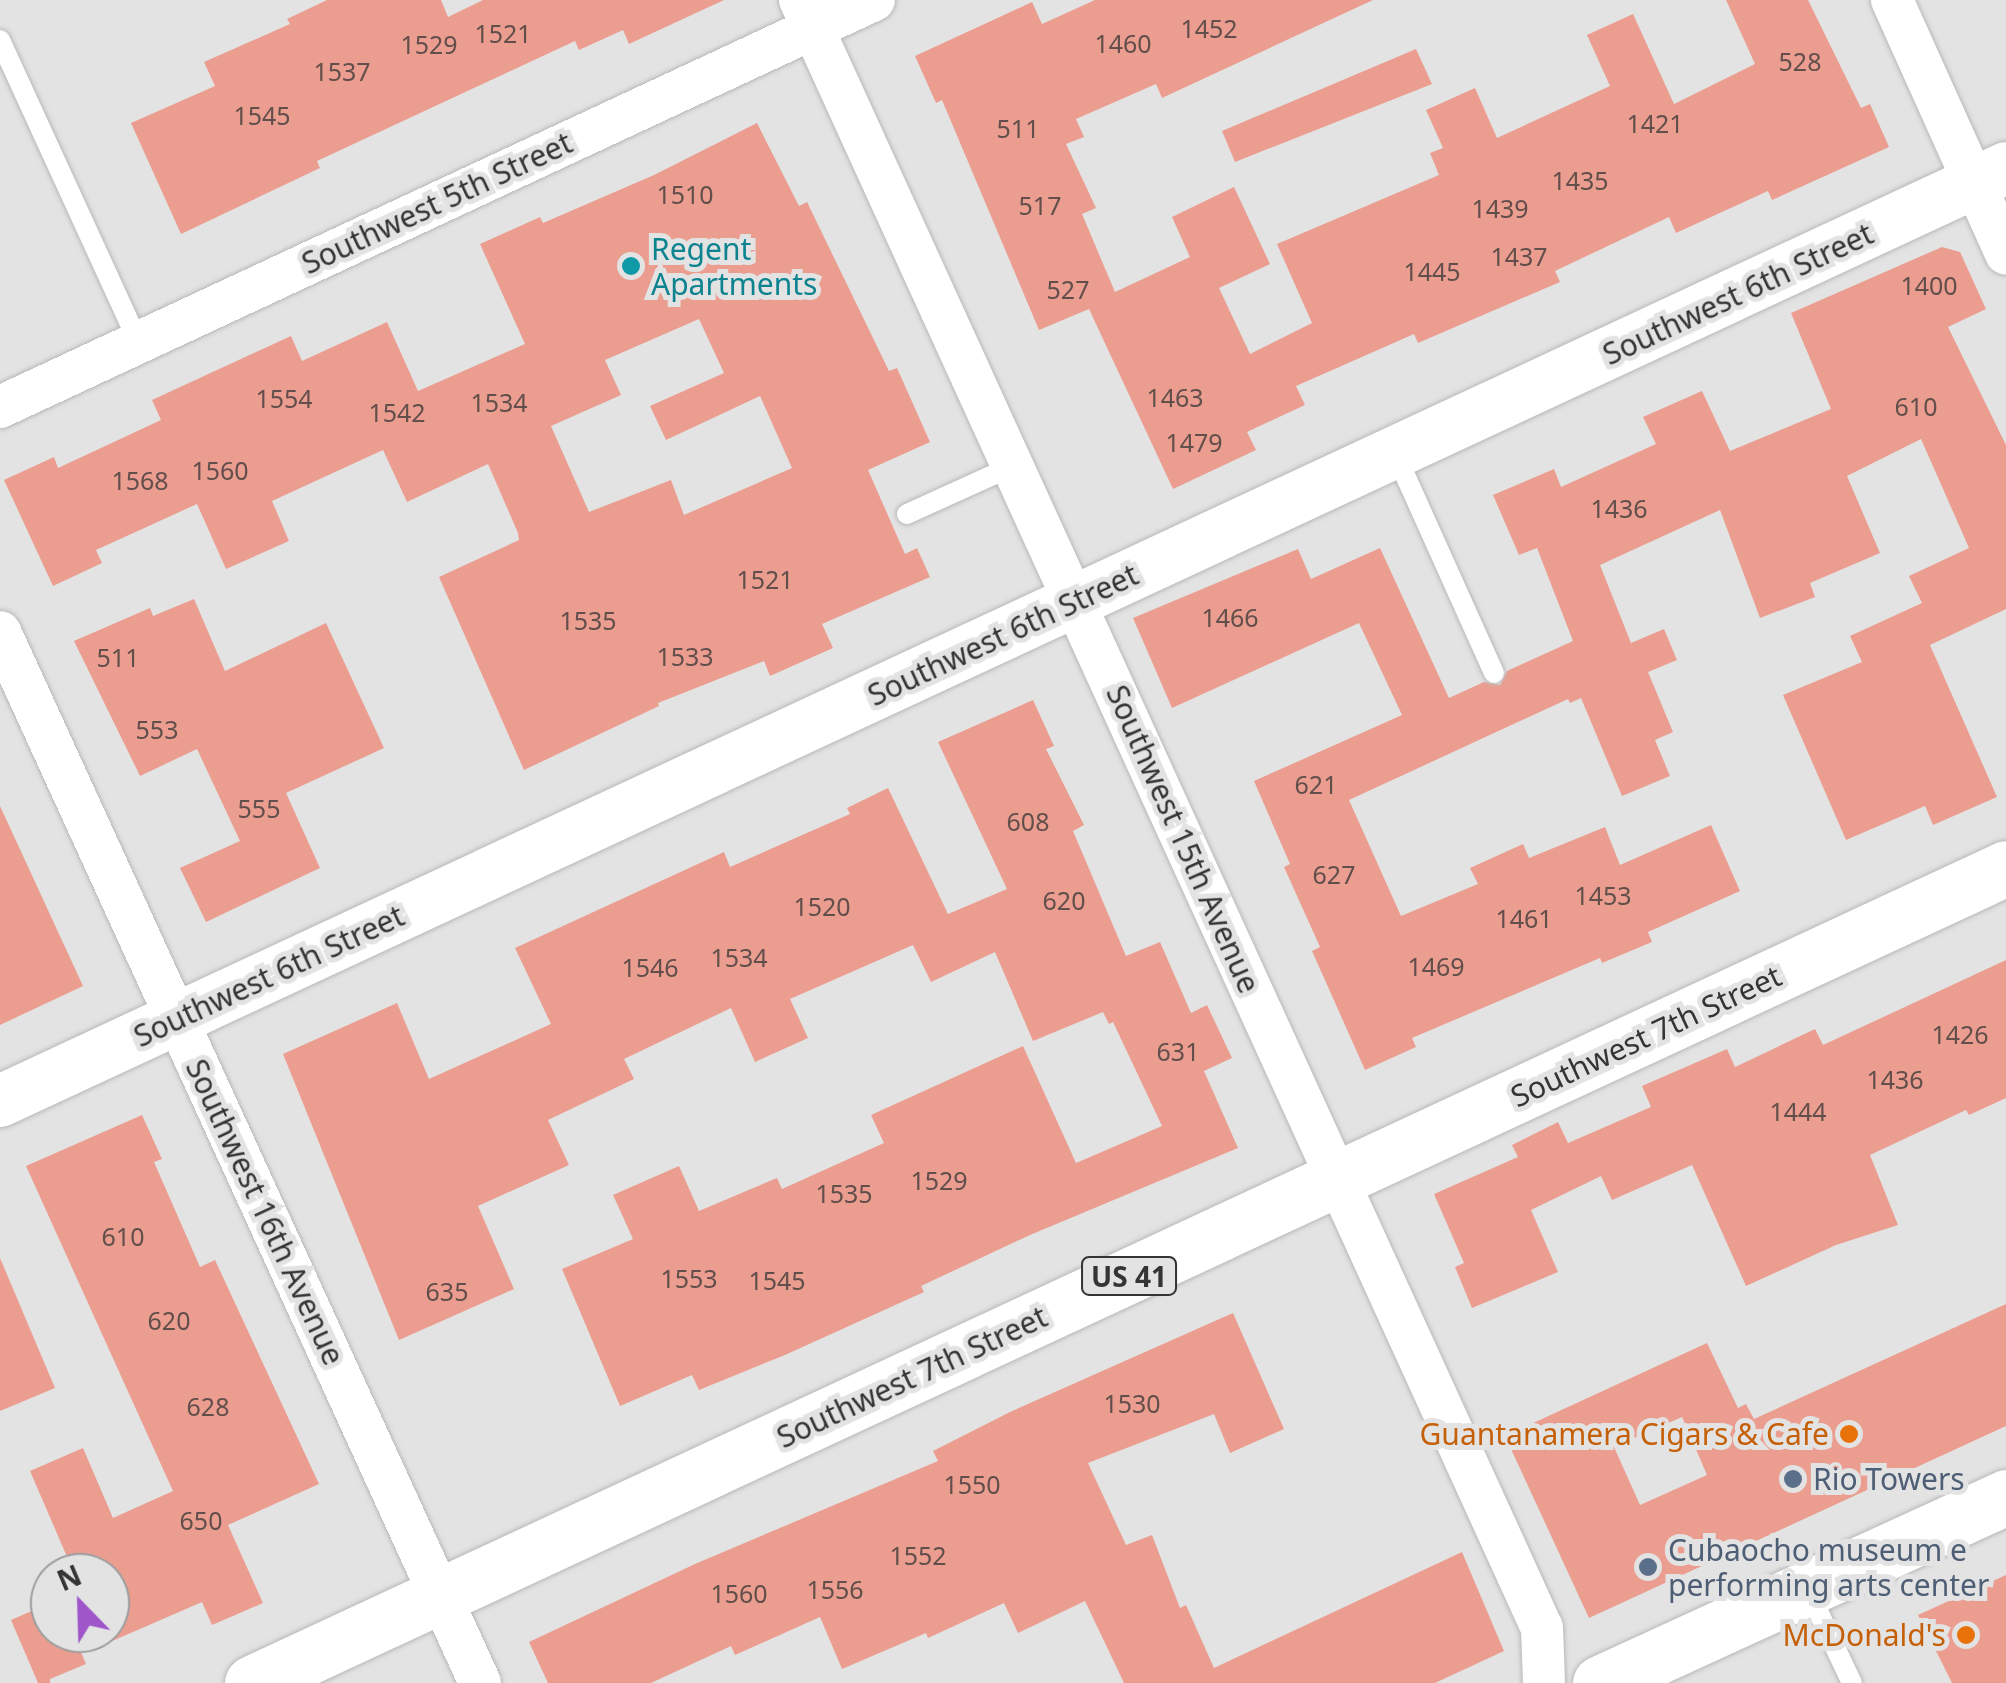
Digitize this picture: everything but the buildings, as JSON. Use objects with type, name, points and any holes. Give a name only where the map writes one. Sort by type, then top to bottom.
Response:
[{"type":"main road","name":"Southwest 7th Street","points":[[252,1683],[2006,868]]},
{"type":"main road","points":[[1600,1683],[2006,1498]]},
{"type":"street","name":"Southwest 5th Street","points":[[0,407],[807,14],[874,0]]},
{"type":"street","points":[[1892,0],[1990,176],[2006,254]]},
{"type":"street","name":"Southwest 15th Avenue","points":[[807,14],[1542,1628],[1544,1683]]},
{"type":"street","name":"Southwest 6th Street","points":[[0,1101],[1990,176]]},
{"type":"street","name":"Southwest 16th Avenue","points":[[0,632],[480,1683]]},
{"type":"lane","points":[[0,40],[138,342]]},
{"type":"lane","points":[[1395,453],[1494,674]]},
{"type":"lane","points":[[907,514],[1015,464]]},
{"type":"lane","points":[[1807,1588],[1852,1683]]},
{"type":"place","name":"Regent Apartments","points":[[631,266]]},
{"type":"place","name":"Guantanamera Cigars & Cafe","points":[[1849,1434]]},
{"type":"place","name":"Rio Towers","points":[[1793,1479]]},
{"type":"place","name":"Cubaocho museum e performing arts center","points":[[1648,1567]]},
{"type":"place","name":"McDonald's","points":[[1966,1635]]}]
